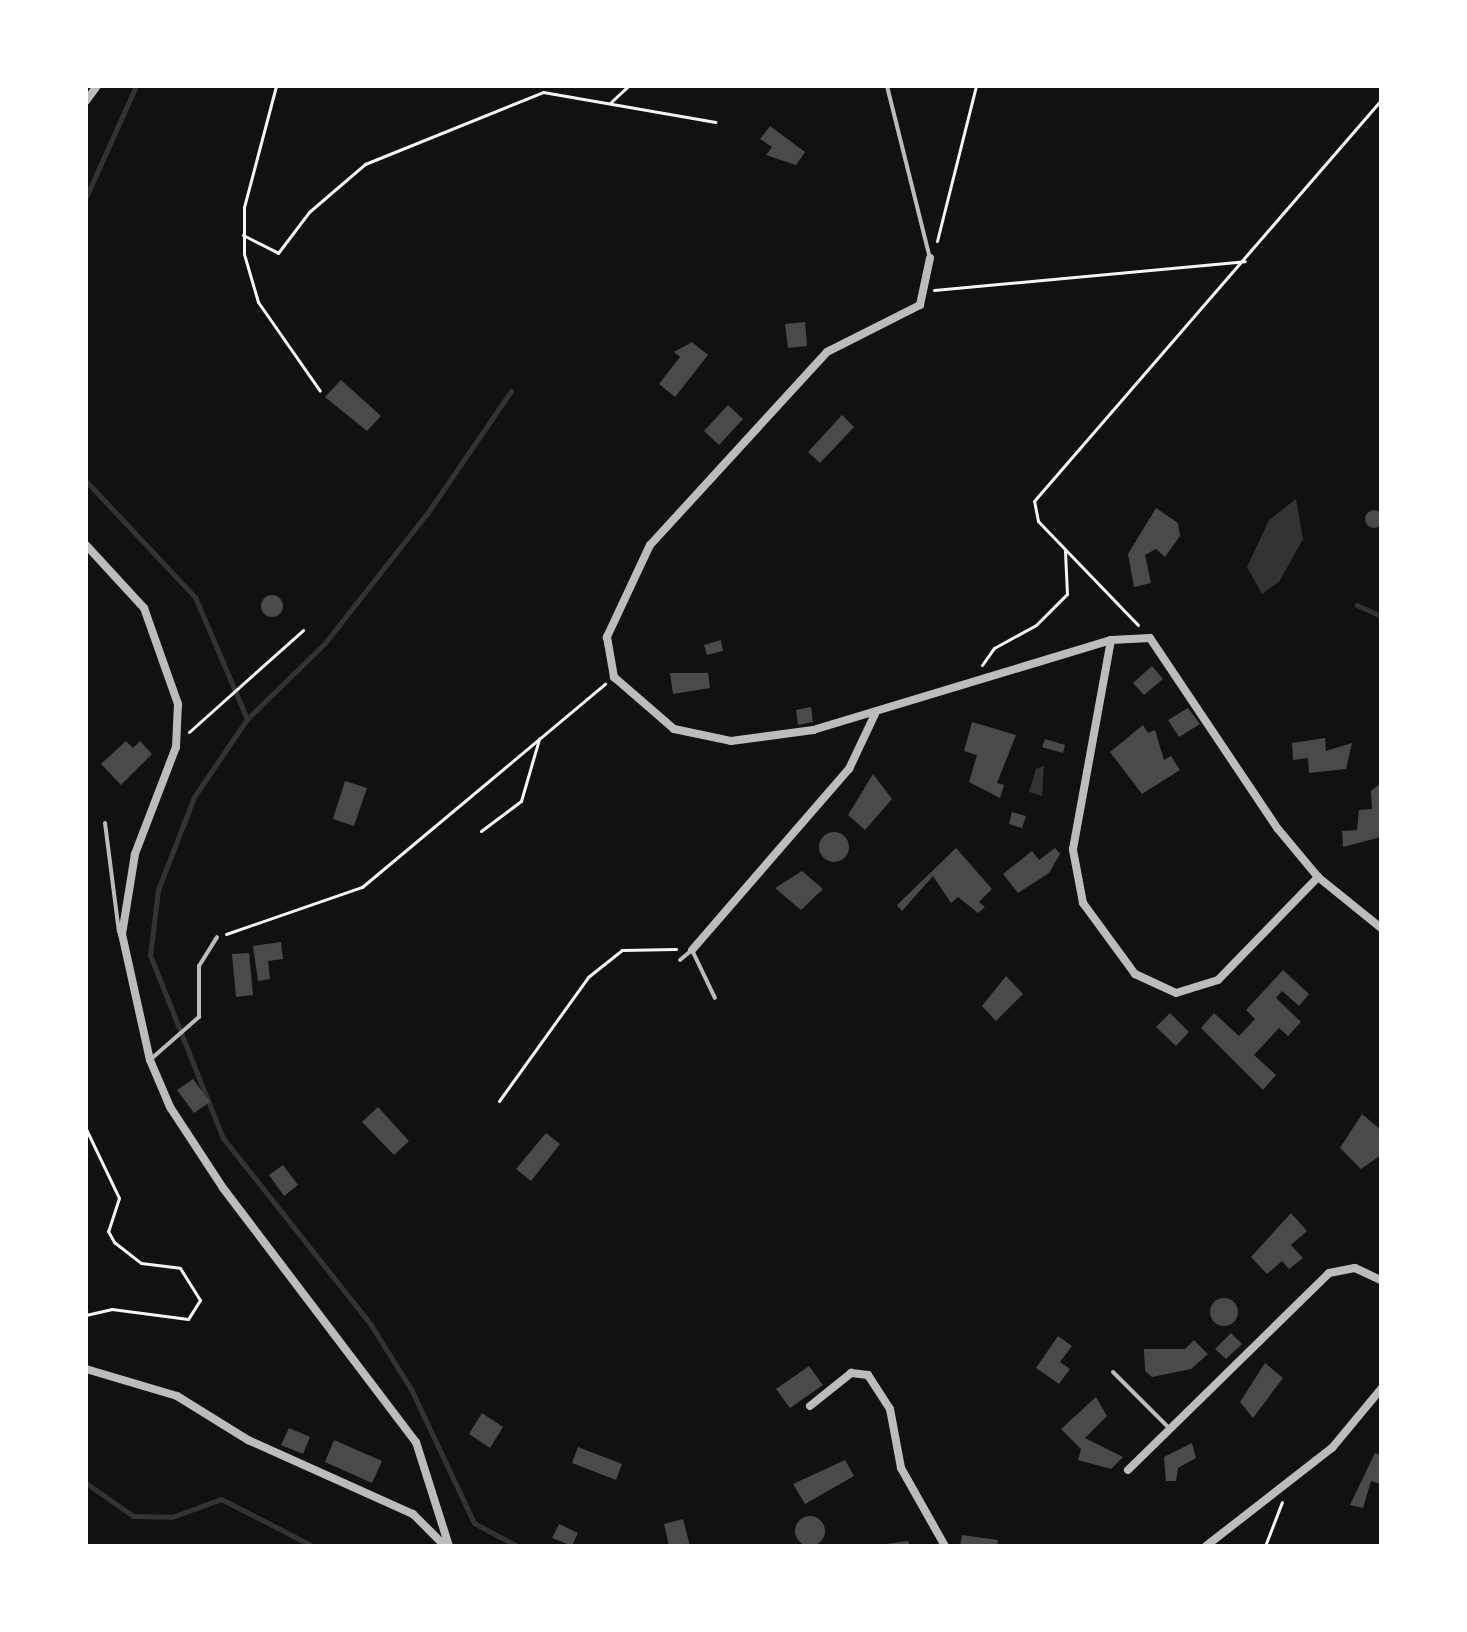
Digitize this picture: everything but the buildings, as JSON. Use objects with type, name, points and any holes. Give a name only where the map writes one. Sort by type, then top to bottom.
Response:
[{"type":"street","points":[[86,101],[97,86]]},
{"type":"street","points":[[930,258],[929,290],[905,315],[827,352],[650,545],[629,578],[607,637],[614,677],[674,729],[700,740],[799,732],[875,714],[972,680],[1111,640],[1150,638],[1318,877],[1381,928]]},
{"type":"street","points":[[86,545],[153,623],[178,704],[176,747],[135,854],[122,946],[150,1060],[170,1107],[223,1188],[416,1442],[447,1546]]},
{"type":"street","points":[[1111,640],[1073,850],[1083,903],[1135,974],[1176,993],[1218,980],[1318,877]]},
{"type":"street","points":[[692,950],[849,769],[875,714]]},
{"type":"street","points":[[1128,1470],[1329,1273],[1355,1268],[1381,1280]]},
{"type":"street","points":[[86,1369],[177,1396],[248,1440],[413,1514],[447,1546]]},
{"type":"street","points":[[810,1406],[851,1373],[868,1375],[890,1409],[901,1468],[945,1546]]},
{"type":"street","points":[[1206,1546],[1290,1484],[1354,1427],[1381,1389]]},
{"type":"lane","points":[[887,86],[930,258]]},
{"type":"lane","points":[[105,823],[122,946]]},
{"type":"lane","points":[[150,1060],[199,1017],[199,966],[217,937]]},
{"type":"lane","points":[[680,960],[692,950],[715,998]]},
{"type":"lane","points":[[1113,1372],[1170,1429]]},
{"type":"path","points":[[276,86],[243,235],[258,302],[320,391]]},
{"type":"path","points":[[611,102],[628,86]]},
{"type":"path","points":[[930,258],[976,86]]},
{"type":"path","points":[[243,235],[278,253],[309,212],[365,164],[490,110],[543,92],[715,122]]},
{"type":"path","points":[[1150,638],[1038,521],[1034,501],[1132,381],[1245,261],[1381,100]]},
{"type":"path","points":[[929,290],[1245,261]]},
{"type":"path","points":[[972,680],[994,648],[1036,625],[1067,594],[1065,551]]},
{"type":"path","points":[[176,747],[208,710],[245,687],[303,630]]},
{"type":"path","points":[[217,937],[362,887],[614,677]]},
{"type":"path","points":[[481,831],[521,801],[539,739]]},
{"type":"path","points":[[499,1101],[572,995],[622,950],[692,950]]},
{"type":"path","points":[[86,1129],[119,1198],[108,1231],[114,1242],[141,1263],[180,1268],[200,1300],[188,1319],[112,1309],[86,1315]]},
{"type":"path","points":[[1265,1546],[1290,1484]]},
{"type":"shaded area","points":[[1296,499],[1303,539],[1279,582],[1262,594],[1247,567],[1269,520]]},
{"type":"shaded area","points":[[1044,766],[1042,796],[1029,792],[1036,769]]},
{"type":"waterway","points":[[86,197],[136,86]]},
{"type":"waterway","points":[[511,391],[428,512],[325,643],[247,719],[194,797],[158,890],[150,955],[223,1138],[371,1325],[411,1389],[474,1523],[517,1546]]},
{"type":"waterway","points":[[86,481],[195,597],[247,719]]},
{"type":"waterway","points":[[1357,605],[1381,616]]},
{"type":"waterway","points":[[86,1483],[133,1516],[172,1517],[221,1499],[313,1546]]}]
